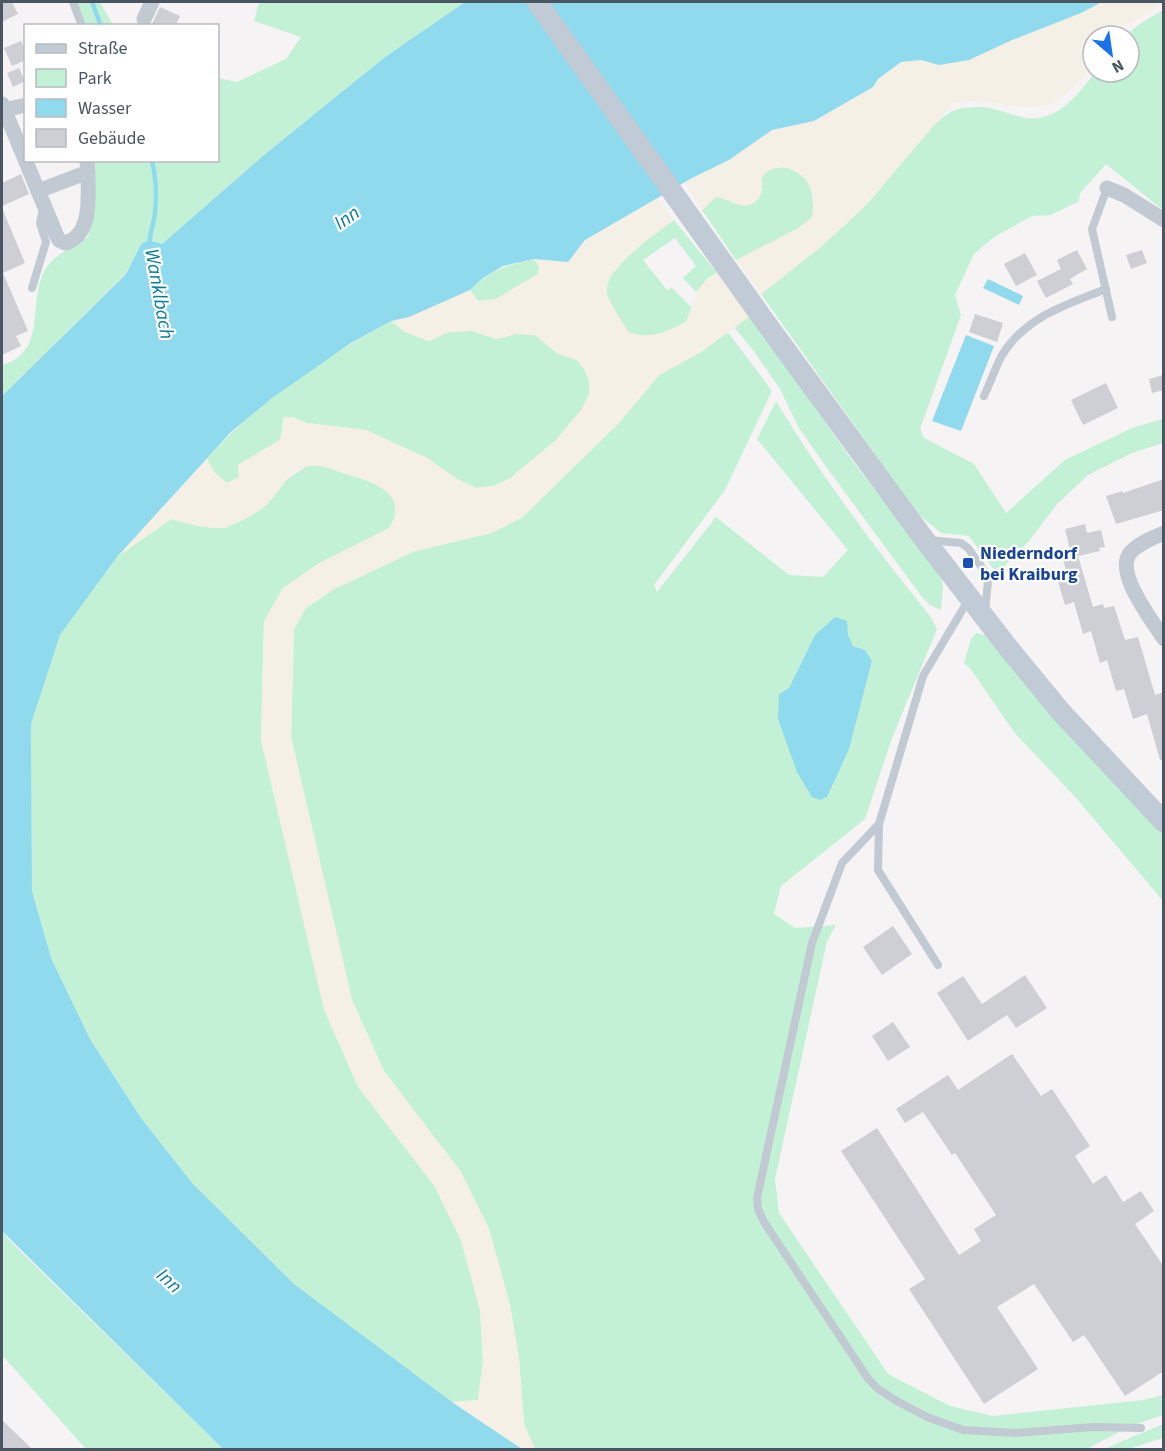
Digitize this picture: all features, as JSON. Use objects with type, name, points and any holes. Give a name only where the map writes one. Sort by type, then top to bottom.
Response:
[{"type":"main road","points":[[537,2],[763,319],[969,598],[1061,712],[1164,822]]},
{"type":"street","points":[[144,19],[152,2]]},
{"type":"street","points":[[24,105],[3,107],[24,157]]},
{"type":"street","points":[[26,162],[44,206],[59,240],[65,243],[71,241],[83,229],[85,221],[88,203],[88,166],[38,191]]},
{"type":"street","points":[[1107,188],[1124,195],[1164,220]]},
{"type":"street","points":[[1164,533],[1131,552],[1126,566],[1131,584],[1164,639]]},
{"type":"lane","points":[[73,2],[81,24]]},
{"type":"lane","points":[[1107,188],[1092,229],[1112,317]]},
{"type":"lane","points":[[32,288],[46,242],[40,223],[44,206]]},
{"type":"lane","points":[[984,396],[1002,356],[1033,320],[1106,289]]},
{"type":"lane","points":[[924,539],[961,543],[968,549],[986,573],[988,580],[985,618]]},
{"type":"lane","points":[[938,965],[878,870],[879,824],[923,676],[969,598]]},
{"type":"lane","points":[[879,824],[842,863],[812,943],[757,1198],[758,1209],[764,1222],[869,1380],[895,1400],[927,1417],[963,1430],[1015,1433],[1093,1427],[1141,1428]]},
{"type":"green space","points":[[75,2],[100,2],[112,24],[84,24]]},
{"type":"green space","points":[[259,2],[465,2],[385,57],[264,155],[162,244],[149,240],[141,244],[126,273],[2,396],[2,365],[17,358],[27,348],[32,335],[42,276],[54,259],[88,237],[96,181],[95,162],[219,162],[219,78],[237,82],[286,59],[301,37],[254,21]]},
{"type":"green space","points":[[1163,10],[1163,210],[1106,164],[1081,192],[1078,202],[1050,215],[1032,216],[994,237],[974,254],[955,295],[961,315],[920,429],[924,438],[974,464],[1006,513],[1065,460],[1132,428],[1163,419],[1163,443],[1132,453],[1088,475],[1057,504],[1029,541],[997,574],[969,536],[941,533],[917,513],[761,294],[814,252],[865,206],[920,139],[955,110],[982,107],[1015,116],[1038,118],[1048,116],[1066,105],[1086,84],[1141,84],[1140,24]]},
{"type":"green space","points":[[785,167],[801,175],[810,186],[813,217],[797,229],[736,260],[702,210],[716,197],[724,198],[735,204],[763,185],[761,179],[768,171]]},
{"type":"green space","points":[[674,220],[717,273],[708,278],[696,292],[683,278],[696,266],[675,238],[643,260],[667,290],[672,288],[692,308],[686,322],[661,335],[640,336],[628,332],[609,299],[607,285],[612,275],[632,253]]},
{"type":"green space","points":[[534,259],[539,266],[538,274],[496,299],[478,301],[470,290],[500,269]]},
{"type":"green space","points":[[750,316],[854,463],[940,574],[943,587],[941,610],[930,605],[922,597],[799,428],[780,389],[734,327]]},
{"type":"green space","points":[[391,321],[405,332],[429,341],[448,332],[472,331],[497,339],[516,334],[535,335],[558,354],[577,360],[585,370],[589,381],[589,394],[582,409],[555,441],[509,479],[493,486],[476,488],[457,479],[427,458],[366,430],[307,423],[292,417],[284,417],[280,440],[238,465],[240,477],[227,483],[214,472],[207,459],[248,418],[293,382],[341,350]]},
{"type":"green space","points":[[728,332],[772,391],[725,490],[654,585],[657,592],[716,517],[789,575],[823,577],[848,550],[757,439],[776,401],[830,484],[930,616],[937,629],[892,738],[865,819],[781,886],[774,914],[795,928],[836,925],[827,941],[775,1179],[779,1213],[888,1374],[950,1406],[993,1416],[1144,1400],[1163,1395],[1163,1415],[1124,1430],[1087,1449],[535,1449],[524,1424],[519,1359],[510,1305],[489,1229],[461,1172],[384,1071],[352,1000],[291,737],[294,629],[306,608],[334,589],[415,551],[492,533],[619,423],[659,375],[701,352]],"holes":[[[815,635],[848,635],[853,646],[865,650],[872,662],[866,683],[779,694],[789,688]]]},
{"type":"green space","points":[[307,466],[323,466],[379,484],[392,497],[396,519],[389,528],[366,541],[264,621],[261,740],[305,925],[404,1144],[435,1187],[461,1240],[480,1310],[483,1362],[478,1400],[452,1402],[295,1286],[193,1184],[141,1118],[90,1039],[51,958],[32,891],[31,724],[60,635],[117,557],[171,519],[225,528],[266,505],[284,481]]},
{"type":"green space","points":[[976,633],[985,635],[1163,833],[1163,901],[1077,799],[1014,732],[970,668],[964,663],[971,639]]},
{"type":"green space","points":[[2,1231],[223,1449],[86,1449],[2,1355]]},
{"type":"green space","points":[[1163,1424],[1163,1438],[1128,1449],[1104,1449]]},
{"type":"sand","points":[[1102,2],[1163,2],[1128,24],[1081,24],[1081,79],[1061,98],[1046,105],[1032,107],[970,101],[953,103],[867,204],[821,247],[761,294],[736,260],[797,229],[812,217],[814,198],[809,185],[797,172],[782,167],[774,168],[761,179],[761,194],[751,204],[741,205],[716,197],[702,210],[685,183],[729,160],[772,130],[814,121],[872,87],[878,79],[902,62],[921,60],[939,65],[969,60],[1012,40],[1081,13]]},
{"type":"sand","points":[[657,199],[674,220],[631,253],[612,275],[607,285],[609,299],[628,332],[651,335],[665,332],[686,322],[700,288],[717,273],[750,316],[701,352],[659,375],[619,423],[523,517],[492,533],[415,551],[334,589],[306,608],[294,629],[291,737],[352,1000],[384,1071],[461,1172],[489,1229],[510,1305],[519,1359],[524,1424],[535,1449],[522,1449],[452,1402],[478,1400],[483,1362],[480,1310],[461,1240],[435,1187],[358,1087],[324,1010],[261,740],[264,621],[283,588],[319,563],[389,528],[395,512],[395,503],[390,495],[371,482],[324,467],[309,466],[290,476],[266,505],[241,521],[225,527],[212,528],[171,519],[117,557],[207,459],[214,472],[227,483],[239,477],[238,465],[280,440],[284,417],[292,417],[307,423],[366,430],[427,458],[457,479],[476,488],[493,486],[509,479],[555,441],[582,409],[589,394],[589,381],[585,370],[577,360],[558,354],[535,335],[516,334],[497,339],[472,331],[449,332],[429,341],[405,332],[391,321],[409,317],[470,290],[478,301],[496,299],[538,274],[539,266],[534,259],[568,262],[585,240]]},
{"type":"water","name":"Inn","points":[[465,2],[1102,2],[969,60],[939,65],[921,60],[901,62],[878,79],[873,87],[814,121],[772,130],[729,160],[692,178],[585,240],[568,262],[534,259],[503,266],[483,278],[470,290],[409,317],[391,321],[351,343],[272,398],[231,432],[117,557],[60,635],[31,724],[32,891],[51,958],[90,1039],[141,1118],[193,1184],[295,1285],[452,1402],[522,1449],[223,1449],[2,1231],[2,396],[126,274],[141,244],[149,240],[162,244],[264,155],[385,57]]},
{"type":"water","points":[[988,279],[1023,296],[1019,305],[983,288]]},
{"type":"water","points":[[966,335],[994,346],[961,431],[932,421]]},
{"type":"water","points":[[835,617],[847,621],[848,635],[853,646],[865,650],[872,661],[849,749],[827,797],[820,800],[812,797],[797,772],[778,719],[779,694],[789,688],[815,635]]},
{"type":"building","points":[[2,2],[12,2],[18,14],[2,22]]},
{"type":"building","points":[[160,7],[180,16],[176,24],[152,24]]},
{"type":"building","points":[[21,41],[24,48],[24,61],[12,66],[4,48]]},
{"type":"building","points":[[19,68],[24,82],[13,87],[7,73]]},
{"type":"building","points":[[21,174],[29,194],[2,206],[2,183]]},
{"type":"building","points":[[2,208],[25,263],[3,273],[28,331],[16,336],[21,346],[2,355]]},
{"type":"building","points":[[1077,250],[1087,269],[1070,279],[1073,284],[1046,298],[1037,281],[1061,269],[1057,260]]},
{"type":"building","points":[[1142,250],[1147,263],[1131,269],[1126,255]]},
{"type":"building","points":[[1025,253],[1037,275],[1016,286],[1004,264]]},
{"type":"building","points":[[975,314],[1003,323],[997,342],[969,332]]},
{"type":"building","points":[[1164,375],[1164,390],[1152,393],[1149,379]]},
{"type":"building","points":[[1106,383],[1118,408],[1083,425],[1071,400]]},
{"type":"building","points":[[1164,479],[1164,510],[1116,524],[1106,496],[1123,491],[1123,493]]},
{"type":"building","points":[[1085,524],[1087,533],[1101,530],[1105,547],[1099,548],[1100,551],[1078,556],[1093,607],[1103,604],[1104,608],[1114,606],[1125,640],[1138,637],[1155,695],[1164,692],[1164,760],[1160,760],[1147,714],[1133,719],[1124,689],[1116,691],[1107,660],[1100,663],[1091,631],[1083,634],[1074,602],[1065,605],[1056,575],[1066,572],[1063,557],[1071,554],[1065,529]]},
{"type":"building","points":[[893,926],[912,954],[882,975],[863,947]]},
{"type":"building","points":[[1025,975],[1047,1008],[1016,1028],[1007,1015],[968,1041],[937,993],[963,976],[982,1004]]},
{"type":"building","points":[[893,1022],[910,1047],[888,1061],[872,1036]]},
{"type":"building","points":[[1012,1054],[1041,1096],[1052,1089],[1090,1146],[1075,1156],[1093,1184],[1106,1175],[1123,1202],[1141,1191],[1154,1211],[1135,1224],[1164,1267],[1164,1371],[1125,1396],[1084,1335],[1073,1342],[1034,1284],[997,1307],[1038,1369],[984,1404],[909,1289],[925,1279],[841,1151],[877,1128],[959,1255],[981,1241],[974,1229],[996,1215],[955,1153],[952,1155],[923,1112],[905,1123],[896,1109],[948,1075],[958,1090]]},
{"type":"building","points":[[2,1420],[32,1449],[2,1449]]},
{"type":"waterway","name":"Wanklbach","points":[[92,2],[100,24]]},
{"type":"waterway","name":"Wanklbach","points":[[150,246],[156,200],[152,162]]},
{"type":"place","name":"Niederndorf bei Kraiburg","points":[[968,563]]}]
